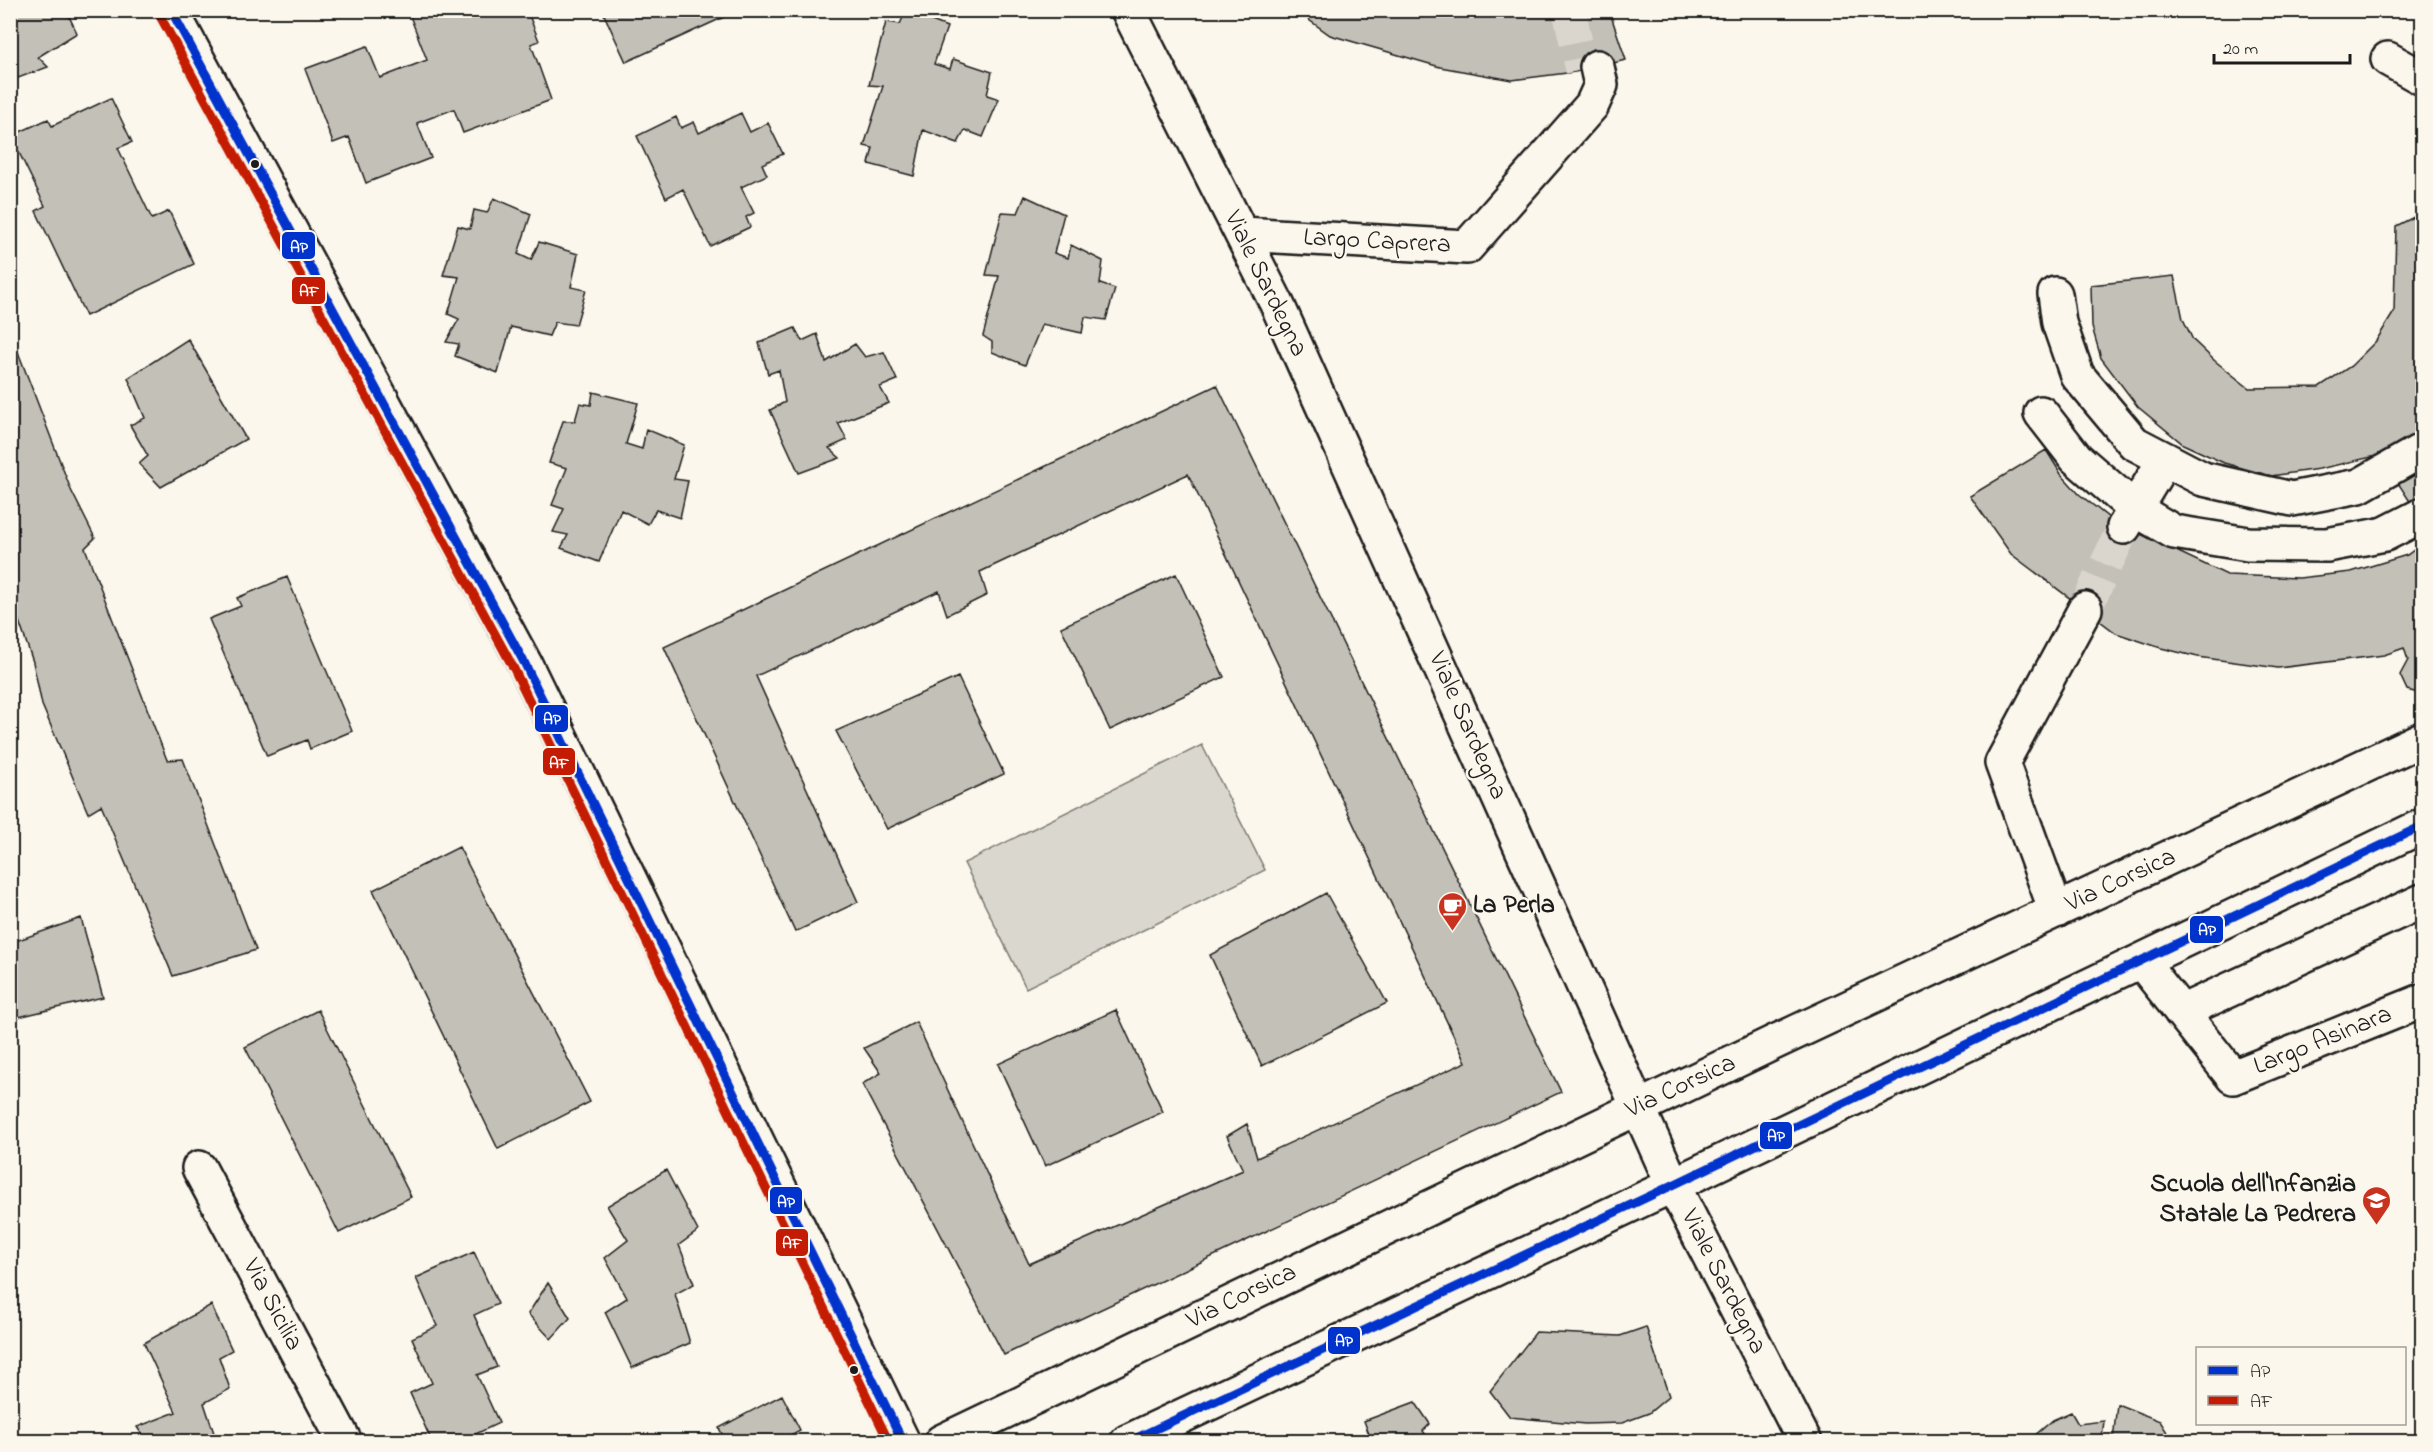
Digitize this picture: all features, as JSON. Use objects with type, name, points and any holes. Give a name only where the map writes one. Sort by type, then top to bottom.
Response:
[{"type":"street","points":[[171,10],[525,664],[903,1442]]},
{"type":"street","name":"Viale Sardegna","points":[[1128,10],[1277,304],[1673,1185],[1805,1442]]},
{"type":"street","points":[[2388,59],[2422,78]]},
{"type":"street","name":"Largo Caprera","points":[[1242,234],[1467,247],[1592,105],[1589,69]]},
{"type":"street","points":[[2055,294],[2059,324],[2077,375],[2134,443],[2203,479],[2292,499],[2359,486],[2422,450]]},
{"type":"street","points":[[2041,413],[2076,458],[2129,518],[2174,532],[2248,544],[2327,545],[2385,534],[2420,516]]},
{"type":"street","points":[[2129,518],[2165,459]]},
{"type":"street","points":[[2056,911],[2002,763],[2085,609]]},
{"type":"street","name":"Via Corsica","points":[[941,1442],[1638,1108],[2422,739]]},
{"type":"street","points":[[1127,1442],[1673,1185],[2422,826]]},
{"type":"street","points":[[2181,1012],[2422,901]]},
{"type":"street","name":"Largo Asinara","points":[[2141,961],[2233,1077],[2422,1001]]},
{"type":"street","name":"Via Sicilia","points":[[199,1168],[345,1442]]},
{"type":"shaded area","points":[[1202,745],[1265,870],[1026,988],[964,863]]},
{"type":"building","points":[[10,10],[66,10],[77,33],[38,57],[48,67],[10,81]]},
{"type":"building","points":[[424,10],[527,10],[539,41],[531,44],[551,100],[463,133],[454,109],[417,123],[431,158],[366,183],[349,137],[333,143],[305,69],[367,46],[380,78],[427,60],[410,16]]},
{"type":"building","points":[[602,10],[721,10],[724,17],[626,62]]},
{"type":"building","points":[[1295,10],[1609,10],[1626,60],[1575,72],[1512,80],[1440,67],[1330,35]]},
{"type":"building","points":[[906,11],[947,27],[934,64],[950,69],[953,59],[992,72],[987,95],[999,99],[983,137],[965,130],[958,143],[923,130],[914,176],[869,164],[873,148],[864,146],[883,86],[869,85],[886,22],[900,24]]},
{"type":"building","points":[[111,98],[132,142],[118,148],[152,219],[169,211],[194,264],[86,316],[36,211],[45,206],[11,136],[48,119],[52,126]]},
{"type":"building","points":[[741,113],[750,132],[768,123],[783,154],[762,164],[767,175],[741,187],[754,213],[746,217],[750,227],[710,246],[683,189],[666,198],[637,136],[676,117],[681,128],[694,122],[699,133]]},
{"type":"building","points":[[1025,196],[1064,214],[1054,253],[1068,258],[1071,245],[1103,261],[1100,284],[1115,289],[1106,320],[1085,317],[1082,333],[1042,324],[1025,365],[992,352],[992,342],[983,336],[999,276],[986,275],[1002,212],[1018,213]]},
{"type":"building","points":[[494,198],[531,214],[518,254],[531,260],[539,242],[578,254],[571,287],[586,290],[576,325],[555,322],[549,336],[511,327],[498,373],[455,356],[459,344],[446,342],[459,319],[448,314],[459,277],[443,275],[458,226],[470,229],[474,210],[487,213]]},
{"type":"building","points":[[2422,213],[2422,520],[2380,455],[2319,469],[2271,476],[2224,463],[2183,444],[2138,407],[2101,358],[2092,327],[2091,285],[2174,276],[2183,319],[2193,340],[2249,388],[2319,387],[2351,366],[2376,341],[2394,312],[2396,226]]},
{"type":"building","points":[[795,328],[802,341],[817,334],[826,362],[855,344],[865,357],[884,352],[897,380],[880,387],[889,403],[838,423],[847,440],[829,448],[840,458],[799,473],[770,410],[785,402],[779,370],[768,374],[759,343]]},
{"type":"building","points":[[10,331],[71,490],[95,538],[85,548],[167,760],[183,759],[256,950],[173,976],[101,805],[88,813],[42,705],[33,662],[10,595]]},
{"type":"building","points":[[188,339],[246,439],[161,487],[139,464],[148,456],[130,425],[145,418],[128,378]]},
{"type":"building","points":[[1217,385],[1561,1092],[1004,1355],[862,1084],[881,1073],[864,1048],[916,1022],[1029,1264],[1243,1170],[1227,1136],[1247,1124],[1257,1158],[1466,1062],[1188,474],[980,572],[987,595],[947,615],[939,591],[756,676],[858,902],[795,932],[664,647]]},
{"type":"building","points":[[593,392],[638,403],[626,444],[642,449],[646,429],[684,445],[674,479],[688,481],[680,518],[656,510],[648,524],[621,510],[599,562],[561,548],[568,535],[553,532],[564,509],[552,505],[567,468],[549,463],[563,421],[575,421],[580,403],[591,405]]},
{"type":"building","points":[[2046,450],[2061,474],[2079,494],[2113,521],[2227,575],[2299,578],[2351,572],[2407,555],[2422,544],[2422,636],[2419,637],[2422,647],[2422,694],[2407,690],[2400,675],[2408,660],[2404,648],[2384,655],[2278,668],[2198,657],[2116,633],[2011,554],[1970,496]]},
{"type":"building","points":[[1176,574],[1224,677],[1110,730],[1061,627]]},
{"type":"building","points":[[287,577],[352,731],[310,749],[307,740],[267,756],[209,619],[241,606],[237,598]]},
{"type":"building","points":[[958,677],[1004,774],[887,829],[836,731]]},
{"type":"building","points":[[459,847],[590,1102],[498,1149],[373,890]]},
{"type":"building","points":[[1326,893],[1387,1003],[1262,1066],[1210,955]]},
{"type":"building","points":[[81,918],[103,997],[10,1019],[10,943]]},
{"type":"building","points":[[318,1010],[411,1197],[339,1233],[245,1047]]},
{"type":"building","points":[[1116,1010],[1163,1112],[1045,1166],[998,1064]]},
{"type":"building","points":[[666,1170],[698,1231],[679,1245],[694,1284],[675,1294],[690,1343],[632,1368],[605,1312],[627,1298],[605,1258],[628,1240],[607,1206]]},
{"type":"building","points":[[474,1252],[498,1304],[474,1315],[497,1367],[477,1375],[499,1423],[459,1442],[432,1442],[410,1393],[432,1383],[412,1338],[437,1326],[416,1278]]},
{"type":"building","points":[[548,1283],[570,1318],[551,1339],[528,1314]]},
{"type":"building","points":[[211,1305],[232,1350],[219,1357],[230,1389],[204,1403],[217,1442],[147,1442],[137,1427],[176,1412],[144,1343]]},
{"type":"building","points":[[1646,1327],[1669,1396],[1649,1413],[1622,1423],[1585,1424],[1510,1417],[1490,1391],[1536,1332],[1620,1336]]},
{"type":"building","points":[[782,1395],[800,1430],[778,1442],[726,1442],[719,1428]]},
{"type":"building","points":[[1415,1402],[1430,1424],[1423,1431],[1431,1442],[1372,1442],[1364,1421]]},
{"type":"building","points":[[2117,1404],[2160,1421],[2173,1442],[2027,1442],[2053,1420],[2071,1412],[2078,1424],[2104,1421],[2102,1437],[2113,1440]]},
{"type":"tunnel","points":[[1569,10],[1582,70]]},
{"type":"tunnel","points":[[2085,609],[2124,527]]},
{"type":"transit line","name":"AP","points":[[171,10],[525,664],[903,1442]]},
{"type":"transit line","name":"AF","points":[[160,16],[514,669],[889,1442]]},
{"type":"transit line","name":"AP","points":[[1128,1442],[1673,1185],[2422,826]]},
{"type":"place","name":"La Perla","points":[[1452,932]]},
{"type":"place","name":"Scuola dell'Infanzia Statale La Pedrera","points":[[2377,1226]]}]
